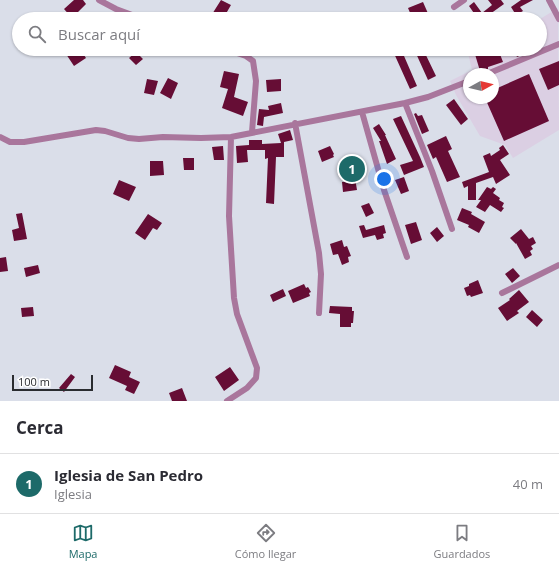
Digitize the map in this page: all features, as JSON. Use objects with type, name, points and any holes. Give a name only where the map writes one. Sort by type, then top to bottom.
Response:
[{"type":"street","points":[[99,0],[124,12]]},
{"type":"street","points":[[454,7],[464,0]]},
{"type":"street","points":[[550,0],[559,19]]},
{"type":"street","points":[[547,49],[559,44]]},
{"type":"street","points":[[246,56],[253,61],[256,81],[252,132]]},
{"type":"street","points":[[499,69],[530,56]]},
{"type":"street","points":[[0,137],[10,142],[24,142],[96,130],[105,131],[128,138],[139,139],[162,137],[201,138],[231,136],[405,103],[428,97],[463,83]]},
{"type":"street","points":[[405,103],[432,171],[452,229]]},
{"type":"street","points":[[362,112],[384,190],[407,257]]},
{"type":"street","points":[[295,123],[319,253],[321,274],[319,313]]},
{"type":"street","points":[[227,401],[247,388],[256,378],[257,368],[237,314],[234,298],[229,216],[231,136]]},
{"type":"street","points":[[502,293],[559,265]]},
{"type":"shaded area","points":[[558,8],[559,130],[513,158],[505,145],[480,136],[456,95],[450,81],[463,74],[463,104],[499,104],[499,68],[472,68],[469,56],[547,56],[547,15]]},
{"type":"building","points":[[74,0],[83,0],[86,4],[78,12],[67,12],[64,9]]},
{"type":"building","points":[[221,0],[231,5],[227,12],[213,12]]},
{"type":"building","points":[[488,0],[501,0],[504,4],[493,12],[483,12],[492,5]]},
{"type":"building","points":[[521,0],[533,0],[520,7],[523,11],[521,12],[514,12],[511,7]]},
{"type":"building","points":[[423,2],[427,12],[410,12],[408,8]]},
{"type":"building","points":[[474,2],[481,12],[473,12],[469,6]]},
{"type":"building","points":[[67,56],[85,56],[86,58],[74,66]]},
{"type":"building","points":[[131,56],[140,56],[143,59],[136,65],[129,58]]},
{"type":"building","points":[[395,56],[404,56],[417,86],[410,89]]},
{"type":"building","points":[[417,56],[426,56],[436,76],[428,80]]},
{"type":"building","points":[[476,56],[501,56],[503,62],[479,68]]},
{"type":"building","points":[[559,61],[559,85],[548,90],[539,69]]},
{"type":"building","points":[[224,71],[239,74],[234,97],[248,102],[243,116],[222,108],[228,89],[220,87]]},
{"type":"building","points":[[529,74],[549,121],[504,141],[488,104],[499,104],[499,87]]},
{"type":"building","points":[[168,78],[178,83],[171,99],[160,93]]},
{"type":"building","points":[[147,79],[158,81],[154,95],[144,93]]},
{"type":"building","points":[[281,79],[281,91],[267,92],[266,80]]},
{"type":"building","points":[[454,99],[468,119],[461,125],[446,105]]},
{"type":"building","points":[[281,103],[283,113],[264,117],[263,126],[257,125],[259,109],[269,110],[268,106]]},
{"type":"building","points":[[416,113],[418,116],[422,115],[429,131],[422,134],[414,114]]},
{"type":"building","points":[[401,116],[424,167],[404,175],[400,165],[413,161],[393,119]]},
{"type":"building","points":[[379,124],[386,135],[396,159],[387,164],[379,141],[381,141],[373,128]]},
{"type":"building","points":[[290,130],[293,140],[284,142],[284,157],[276,157],[274,204],[266,203],[268,158],[265,159],[265,150],[247,150],[248,162],[237,163],[236,146],[249,145],[249,140],[262,140],[262,144],[281,143],[278,134]]},
{"type":"building","points":[[446,136],[452,149],[448,151],[460,177],[447,182],[436,157],[433,159],[427,145]]},
{"type":"building","points":[[503,145],[509,154],[500,160],[510,175],[496,184],[493,177],[476,183],[476,200],[468,200],[468,186],[464,188],[462,182],[489,172],[483,156],[490,153],[491,156],[500,150],[499,148]]},
{"type":"building","points":[[223,146],[224,160],[214,160],[212,147]]},
{"type":"building","points":[[330,146],[334,157],[322,162],[318,151]]},
{"type":"building","points":[[183,158],[194,158],[194,170],[184,170]]},
{"type":"building","points":[[354,158],[361,176],[355,178],[357,190],[343,192],[342,182],[349,181],[343,162]]},
{"type":"building","points":[[150,161],[163,161],[164,175],[150,176]]},
{"type":"building","points":[[404,177],[409,191],[401,194],[395,180]]},
{"type":"building","points":[[119,180],[136,187],[129,201],[113,194]]},
{"type":"building","points":[[487,187],[491,189],[493,187],[496,189],[493,193],[504,203],[502,207],[504,208],[501,212],[490,205],[485,212],[476,207],[481,200],[478,200]]},
{"type":"building","points":[[369,203],[374,213],[366,217],[361,206]]},
{"type":"building","points":[[462,208],[472,212],[471,214],[485,222],[479,233],[468,227],[469,225],[457,220]]},
{"type":"building","points":[[22,213],[27,239],[14,241],[12,230],[19,228],[16,214]]},
{"type":"building","points":[[148,214],[162,223],[157,230],[153,228],[145,240],[135,233]]},
{"type":"building","points":[[416,222],[422,240],[411,244],[405,225]]},
{"type":"building","points":[[364,225],[366,230],[384,225],[386,233],[383,234],[384,238],[377,240],[375,235],[363,238],[359,226]]},
{"type":"building","points":[[437,227],[444,236],[437,242],[430,233]]},
{"type":"building","points":[[521,229],[529,239],[533,237],[536,243],[531,246],[533,249],[530,251],[532,255],[525,259],[516,243],[510,238]]},
{"type":"building","points":[[342,240],[344,247],[347,246],[351,256],[348,257],[349,262],[342,265],[338,254],[333,255],[330,244]]},
{"type":"building","points":[[6,257],[8,271],[0,272],[0,258]]},
{"type":"building","points":[[38,265],[40,273],[26,277],[24,268]]},
{"type":"building","points":[[513,268],[520,276],[512,283],[505,274]]},
{"type":"building","points":[[478,280],[483,293],[471,297],[470,295],[467,296],[464,288]]},
{"type":"building","points":[[304,284],[311,292],[309,293],[310,296],[293,303],[288,291]]},
{"type":"building","points":[[283,289],[286,296],[273,302],[270,295]]},
{"type":"building","points":[[519,290],[529,302],[517,311],[519,313],[507,321],[498,308],[510,300],[509,299]]},
{"type":"building","points":[[330,306],[352,307],[352,311],[354,311],[353,323],[351,323],[351,327],[340,327],[340,314],[329,313]]},
{"type":"building","points":[[33,307],[34,316],[22,317],[21,308]]},
{"type":"building","points":[[532,310],[543,320],[537,327],[526,317]]},
{"type":"building","points":[[115,365],[131,372],[129,377],[140,382],[134,394],[125,390],[127,386],[109,378]]},
{"type":"building","points":[[230,367],[239,380],[224,391],[215,377]]},
{"type":"building","points":[[71,374],[75,377],[64,392],[59,388]]},
{"type":"building","points":[[182,388],[187,401],[172,401],[169,393]]},
{"type":"place","name":"Iglesia de San Pedro","points":[[352,169]]}]
